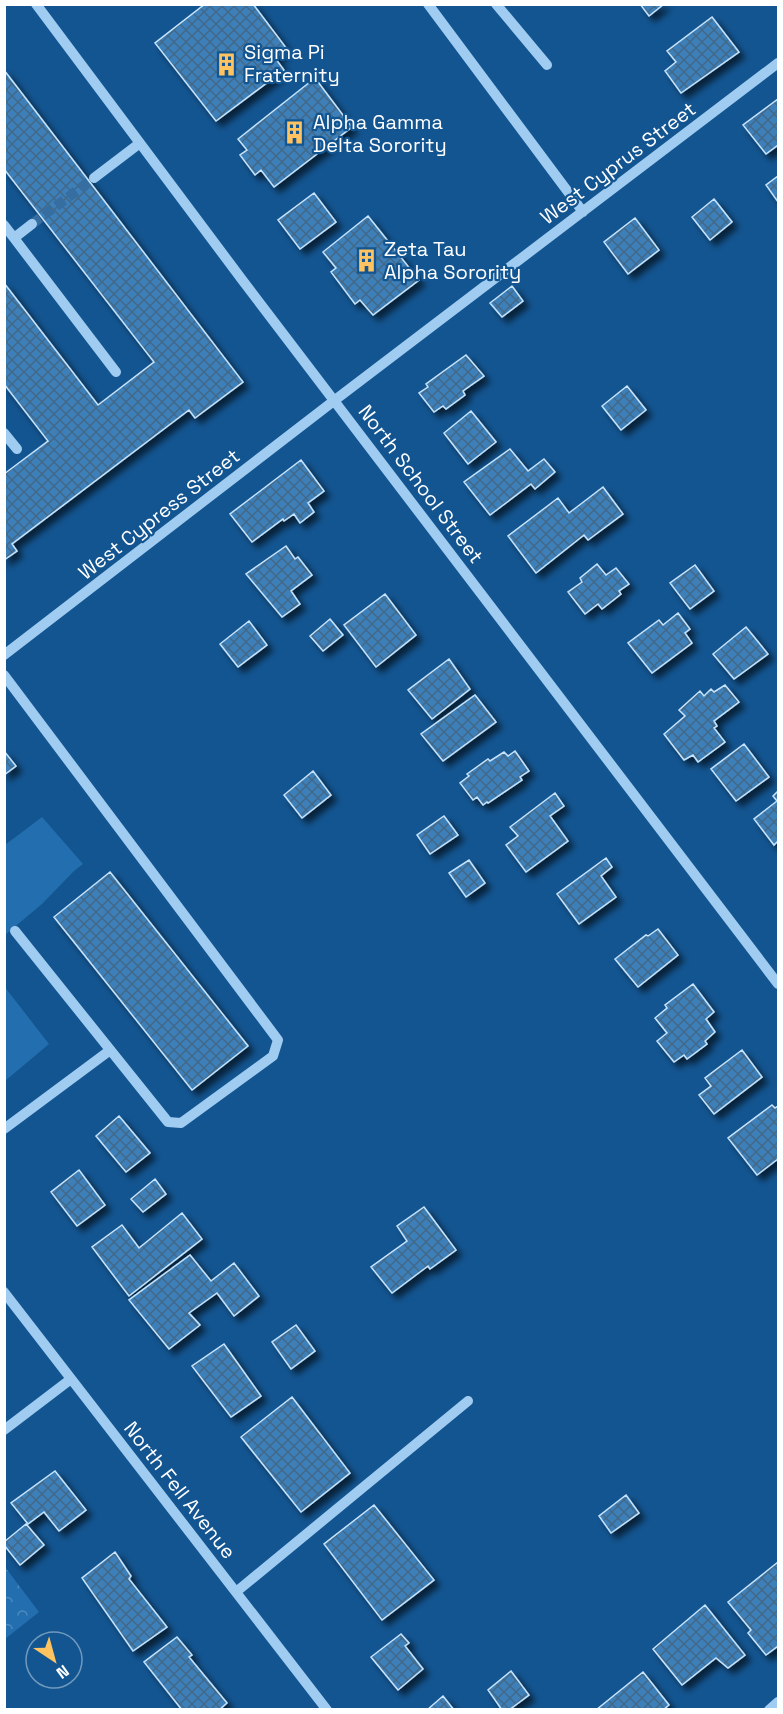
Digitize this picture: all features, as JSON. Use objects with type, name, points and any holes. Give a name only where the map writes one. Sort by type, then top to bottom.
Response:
[{"type":"street","name":"North School Street","points":[[36,4],[778,984]]},
{"type":"street","points":[[428,4],[583,212]]},
{"type":"street","points":[[496,4],[547,65]]},
{"type":"street","name":"West Cyprus Street","points":[[335,400],[778,63]]},
{"type":"street","points":[[94,178],[140,143]]},
{"type":"street","points":[[14,238],[32,224]]},
{"type":"street","points":[[4,225],[116,372]]},
{"type":"street","name":"West Cypress Street","points":[[4,655],[335,400]]},
{"type":"street","points":[[4,433],[17,449]]},
{"type":"street","points":[[4,675],[278,1041],[273,1056],[181,1123],[168,1122],[15,931]]},
{"type":"street","points":[[4,1130],[109,1051]]},
{"type":"street","name":"North Fell Avenue","points":[[4,1292],[327,1710]]},
{"type":"street","points":[[4,1430],[71,1380]]},
{"type":"street","points":[[236,1592],[468,1401]]},
{"type":"street","points":[[769,1710],[778,1702]]},
{"type":"green space","points":[[42,817],[83,864],[42,904],[5,935],[5,845]]},
{"type":"green space","points":[[4,986],[49,1044],[5,1081],[4,1081]]},
{"type":"green space","points":[[5,1567],[39,1612],[5,1639]]},
{"type":"building","name":"Sigma Pi Fraternity","points":[[205,4],[253,4],[287,49],[275,58],[284,70],[216,121],[155,43]]},
{"type":"building","points":[[640,4],[664,4],[649,16]]},
{"type":"building","points":[[712,17],[739,52],[681,93],[665,71],[676,62],[667,51]]},
{"type":"building","points":[[4,70],[243,382],[195,418],[189,410],[12,544],[17,551],[4,560],[4,474],[48,441],[4,384],[4,283],[98,405],[154,362],[4,169]]},
{"type":"building","name":"Alpha Gamma Delta Sorority","points":[[315,78],[352,127],[274,187],[261,170],[255,175],[240,155],[247,150],[238,139]]},
{"type":"building","points":[[778,99],[778,145],[766,154],[743,125]]},
{"type":"building","points":[[778,176],[778,202],[766,185]]},
{"type":"building","points":[[314,193],[336,222],[300,249],[278,220]]},
{"type":"building","points":[[714,199],[732,222],[710,240],[692,217]]},
{"type":"building","name":"Ζeta Tau Alpha Sorority","points":[[368,216],[419,280],[373,315],[360,300],[355,304],[331,272],[336,268],[323,252]]},
{"type":"building","points":[[635,218],[659,250],[628,274],[604,242]]},
{"type":"building","points":[[512,286],[523,301],[502,317],[490,303]]},
{"type":"building","points":[[466,355],[484,376],[463,391],[465,395],[446,409],[443,406],[434,412],[419,393],[428,387],[426,384]]},
{"type":"building","points":[[627,386],[646,410],[621,430],[602,406]]},
{"type":"building","points":[[471,411],[496,442],[468,464],[444,433]]},
{"type":"building","points":[[510,449],[528,471],[544,459],[555,472],[535,489],[531,484],[490,515],[464,482]]},
{"type":"building","points":[[301,460],[324,491],[308,503],[314,512],[300,523],[294,514],[284,521],[283,519],[252,542],[230,514]]},
{"type":"building","points":[[603,487],[623,514],[588,540],[584,535],[536,573],[508,536],[558,498],[569,513]]},
{"type":"building","points":[[286,546],[295,559],[298,557],[312,575],[291,591],[300,604],[282,617],[246,574]]},
{"type":"building","points":[[597,564],[606,575],[616,568],[629,584],[619,591],[621,594],[602,609],[598,604],[585,614],[568,592],[582,582],[580,578]]},
{"type":"building","points":[[695,565],[714,591],[690,609],[670,583]]},
{"type":"building","points":[[385,594],[416,635],[376,667],[344,625]]},
{"type":"building","points":[[678,613],[690,629],[685,633],[692,643],[652,673],[628,643],[659,620],[663,625]]},
{"type":"building","points":[[330,619],[343,635],[323,651],[310,636]]},
{"type":"building","points":[[249,621],[267,645],[238,667],[220,644]]},
{"type":"building","points":[[746,627],[768,654],[734,679],[713,654]]},
{"type":"building","points":[[449,659],[470,689],[432,719],[408,690]]},
{"type":"building","points":[[725,685],[739,702],[714,721],[717,726],[714,728],[725,742],[698,762],[693,755],[684,760],[664,734],[685,716],[679,710],[700,691],[704,696],[711,689],[714,692]]},
{"type":"building","points":[[475,695],[496,722],[443,761],[421,734]]},
{"type":"building","points":[[744,744],[769,777],[736,801],[711,769]]},
{"type":"building","points":[[4,751],[16,766],[4,775]]},
{"type":"building","points":[[515,751],[529,771],[520,777],[522,780],[488,803],[483,805],[477,797],[473,800],[460,783],[469,776],[467,774],[488,759],[490,761],[504,752],[508,756]]},
{"type":"building","points":[[313,771],[331,795],[302,818],[284,795]]},
{"type":"building","points":[[778,791],[778,841],[774,845],[754,819],[777,801],[773,796]]},
{"type":"building","points":[[555,793],[564,806],[550,816],[568,841],[526,872],[506,845],[518,836],[510,827]]},
{"type":"building","points":[[444,816],[458,835],[430,854],[417,835]]},
{"type":"building","points":[[606,858],[612,867],[601,876],[616,897],[579,924],[557,894]]},
{"type":"building","points":[[469,860],[485,883],[466,897],[449,873]]},
{"type":"building","points":[[110,872],[248,1046],[192,1090],[54,917]]},
{"type":"building","points":[[658,929],[678,955],[638,987],[615,959],[646,935]]},
{"type":"building","points":[[693,984],[714,1012],[706,1019],[715,1032],[705,1041],[707,1044],[687,1059],[684,1055],[674,1062],[657,1041],[667,1033],[655,1018],[667,1008],[665,1005]]},
{"type":"building","points":[[742,1050],[762,1077],[714,1114],[699,1095],[711,1086],[705,1078]]},
{"type":"building","points":[[772,1105],[775,1108],[778,1106],[778,1159],[757,1175],[728,1138]]},
{"type":"building","points":[[119,1116],[150,1153],[126,1172],[96,1136]]},
{"type":"building","points":[[79,1170],[105,1205],[77,1226],[51,1192]]},
{"type":"building","points":[[155,1179],[166,1194],[143,1212],[131,1199]]},
{"type":"building","points":[[424,1207],[456,1250],[430,1269],[428,1266],[392,1293],[371,1267],[407,1241],[397,1226]]},
{"type":"building","points":[[182,1213],[202,1239],[129,1296],[92,1247],[122,1225],[139,1248]]},
{"type":"building","points":[[190,1255],[211,1281],[234,1263],[259,1296],[234,1316],[217,1293],[189,1313],[200,1325],[169,1349],[129,1300]]},
{"type":"building","points":[[296,1325],[315,1351],[291,1369],[272,1342]]},
{"type":"building","points":[[224,1344],[261,1396],[231,1417],[192,1366]]},
{"type":"building","points":[[292,1397],[350,1473],[301,1512],[241,1437]]},
{"type":"building","points":[[55,1471],[86,1510],[59,1531],[44,1512],[28,1524],[11,1503]]},
{"type":"building","points":[[626,1495],[639,1513],[611,1533],[599,1516]]},
{"type":"building","points":[[374,1505],[434,1580],[382,1620],[324,1544]]},
{"type":"building","points":[[26,1524],[44,1545],[20,1565],[4,1542]]},
{"type":"building","points":[[115,1552],[131,1576],[129,1579],[167,1627],[133,1651],[82,1578]]},
{"type":"building","points":[[778,1562],[778,1646],[766,1655],[748,1633],[751,1630],[728,1602]]},
{"type":"building","points":[[705,1605],[745,1655],[728,1668],[716,1658],[682,1685],[653,1649]]},
{"type":"building","points":[[401,1634],[409,1643],[405,1646],[423,1669],[398,1690],[371,1657]]},
{"type":"building","points":[[177,1637],[192,1655],[189,1657],[227,1703],[219,1710],[182,1710],[144,1662]]},
{"type":"building","points":[[511,1671],[529,1695],[509,1710],[502,1710],[488,1690]]},
{"type":"building","points":[[643,1672],[669,1705],[663,1710],[596,1710]]},
{"type":"building","points":[[443,1696],[454,1710],[427,1710]]},
{"type":"tunnel","points":[[32,224],[94,178]]},
{"type":"place","name":"Sigma Pi Fraternity","points":[[226,64]]},
{"type":"place","name":"Alpha Gamma Delta Sorority","points":[[295,133]]},
{"type":"place","name":"Ζeta Tau Alpha Sorority","points":[[366,260]]}]
